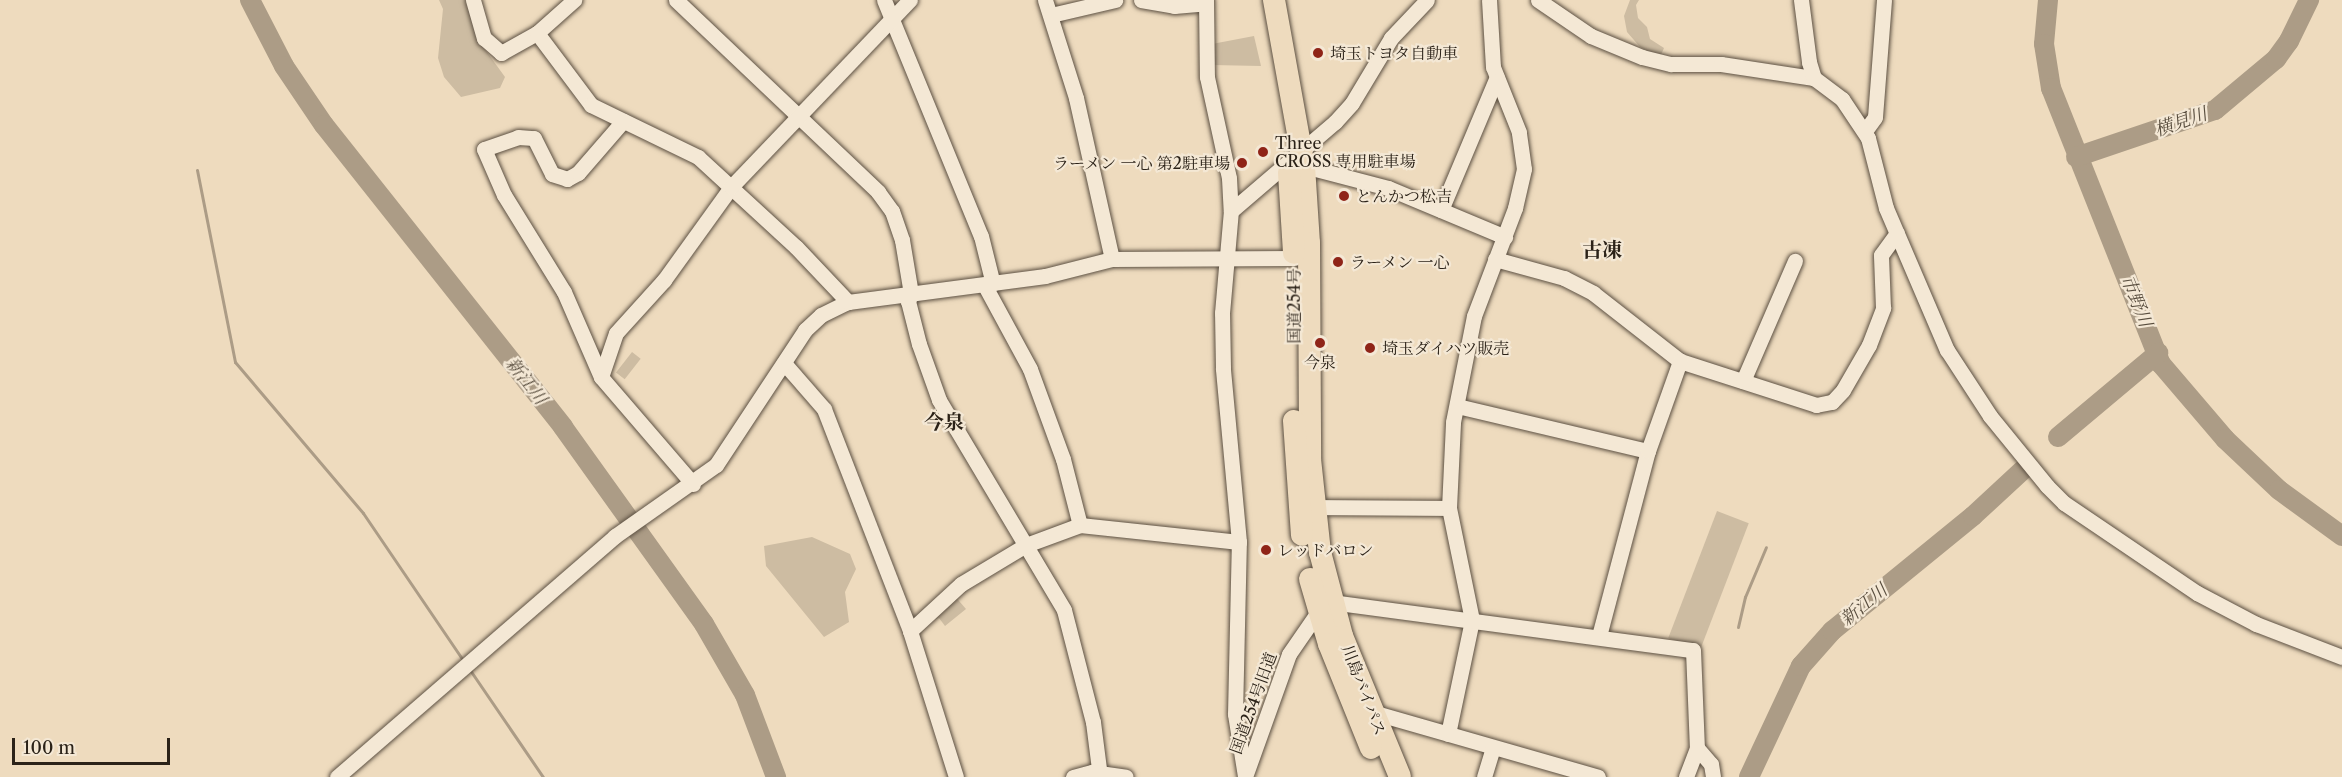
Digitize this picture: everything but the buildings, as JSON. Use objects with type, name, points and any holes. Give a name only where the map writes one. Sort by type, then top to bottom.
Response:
[{"type":"highway","name":"国道254号","points":[[1259,0],[1277,82],[1298,160],[1294,258],[1294,459],[1305,556],[1324,607]]},
{"type":"highway","name":"国道254号","points":[[1274,0],[1298,160],[1314,507],[1324,607]]},
{"type":"highway","name":"川島バイパス","points":[[1324,607],[1400,777]]},
{"type":"highway","name":"川島バイパス","points":[[1324,607],[1344,689],[1384,777]]},
{"type":"street","points":[[473,0],[484,38],[501,53],[537,33],[574,0]]},
{"type":"street","points":[[676,0],[878,192],[892,211],[902,240],[911,294],[908,301],[919,345],[939,400],[1059,600],[1068,625],[1093,722],[1099,775]]},
{"type":"street","points":[[884,0],[981,236],[989,285],[1034,378],[1063,459],[1080,525]]},
{"type":"street","points":[[601,377],[616,333],[664,280],[731,187],[892,16],[910,0]]},
{"type":"street","points":[[1045,0],[1076,98],[1112,259]]},
{"type":"street","points":[[1051,15],[1115,0]]},
{"type":"street","points":[[1141,0],[1174,6],[1206,1],[1206,77],[1229,178],[1231,211],[1225,256],[1223,368],[1239,542],[1234,692],[1245,777]]},
{"type":"street","points":[[1231,211],[1298,160],[1352,103],[1391,38],[1427,0]]},
{"type":"street","points":[[1448,734],[1473,620],[1449,508],[1449,462],[1456,406],[1474,316],[1521,186],[1524,153],[1491,56],[1489,0]]},
{"type":"street","points":[[1538,0],[1591,36],[1659,63],[1721,64],[1814,78],[1849,106],[1865,131],[1897,233],[1929,312],[1957,366],[2007,438],[2064,503],[2197,593],[2256,624],[2342,657]]},
{"type":"street","points":[[1801,0],[1809,62],[1814,78]]},
{"type":"street","points":[[1865,131],[1875,117],[1884,0]]},
{"type":"street","points":[[537,33],[591,105],[686,150],[731,187],[848,302]]},
{"type":"street","points":[[1441,210],[1497,77]]},
{"type":"street","points":[[623,122],[578,173],[567,179],[552,174],[534,138],[518,137],[484,149],[504,195],[564,292],[601,377],[693,484]]},
{"type":"street","points":[[1298,160],[1388,188],[1504,237]]},
{"type":"street","points":[[1495,259],[1564,278],[1593,293],[1680,361],[1816,405],[1832,402],[1857,370],[1880,322],[1881,255],[1897,233]]},
{"type":"street","points":[[337,777],[620,533],[693,484],[716,465],[805,330],[821,315],[848,302],[989,285],[1077,270],[1112,259],[1225,256],[1294,258]]},
{"type":"street","points":[[1743,381],[1795,261]]},
{"type":"street","points":[[1599,636],[1648,451],[1680,361]]},
{"type":"street","points":[[784,363],[824,409],[910,631],[956,777]]},
{"type":"street","points":[[1456,406],[1648,451]]},
{"type":"street","points":[[1314,507],[1449,508]]},
{"type":"street","points":[[910,631],[950,591],[1026,545],[1080,525],[1239,542]]},
{"type":"street","points":[[1324,607],[1473,620],[1693,650],[1697,748],[1686,777]]},
{"type":"street","name":"国道254号旧道","points":[[1245,777],[1289,654],[1324,607]]},
{"type":"street","points":[[1372,712],[1598,777]]},
{"type":"street","points":[[1484,777],[1493,748]]},
{"type":"street","points":[[1697,748],[1711,764],[1713,777]]},
{"type":"street","points":[[1073,777],[1099,775],[1126,777]]},
{"type":"shaded area","points":[[439,0],[469,0],[484,48],[505,77],[500,88],[461,97],[444,77],[438,58],[443,9]]},
{"type":"shaded area","points":[[1630,0],[1639,0],[1636,5],[1638,18],[1647,27],[1650,39],[1664,48],[1660,57],[1640,47],[1627,32],[1624,16]]},
{"type":"shaded area","points":[[1254,36],[1261,66],[1212,65],[1212,44]]},
{"type":"shaded area","points":[[632,352],[641,359],[625,379],[616,372]]},
{"type":"shaded area","points":[[1717,511],[1749,523],[1700,650],[1668,638]]},
{"type":"shaded area","points":[[812,537],[850,554],[856,569],[845,592],[849,622],[824,637],[766,566],[764,546]]},
{"type":"shaded area","points":[[953,594],[966,609],[945,626],[939,618],[930,621]]},
{"type":"waterway","name":"新江川","points":[[250,0],[284,66],[324,125],[563,427],[704,624],[745,695],[776,777]]},
{"type":"waterway","name":"市野川","points":[[2048,0],[2044,44],[2051,88],[2161,364],[2225,439],[2279,490],[2342,536]]},
{"type":"waterway","name":"横見川","points":[[2076,157],[2215,110],[2276,59],[2289,41],[2309,0]]},
{"type":"waterway","points":[[197,170],[235,362],[363,513],[463,660]]},
{"type":"waterway","name":"新江川","points":[[2058,437],[2158,353]]},
{"type":"waterway","name":"新江川","points":[[1749,777],[1801,666],[1832,631],[1973,516],[2024,469]]},
{"type":"waterway","points":[[1738,627],[1745,597],[1766,547]]},
{"type":"waterway","points":[[470,670],[543,777]]},
{"type":"place","name":"埼玉トヨタ自動車","points":[[1318,53]]},
{"type":"place","name":"Three CROSS 専用駐車場","points":[[1263,152]]},
{"type":"place","name":"ラーメン 一心 第2駐車場","points":[[1242,163]]},
{"type":"place","name":"とんかつ松吉","points":[[1344,196]]},
{"type":"place","name":"ラーメン 一心","points":[[1338,262]]},
{"type":"place","name":"今泉","points":[[1320,343]]},
{"type":"place","name":"埼玉ダイハツ販売","points":[[1370,348]]},
{"type":"place","name":"レッドバロン","points":[[1266,550]]},
{"type":"district","name":"古凍","points":[[1602,250]]},
{"type":"district","name":"今泉","points":[[944,422]]}]
